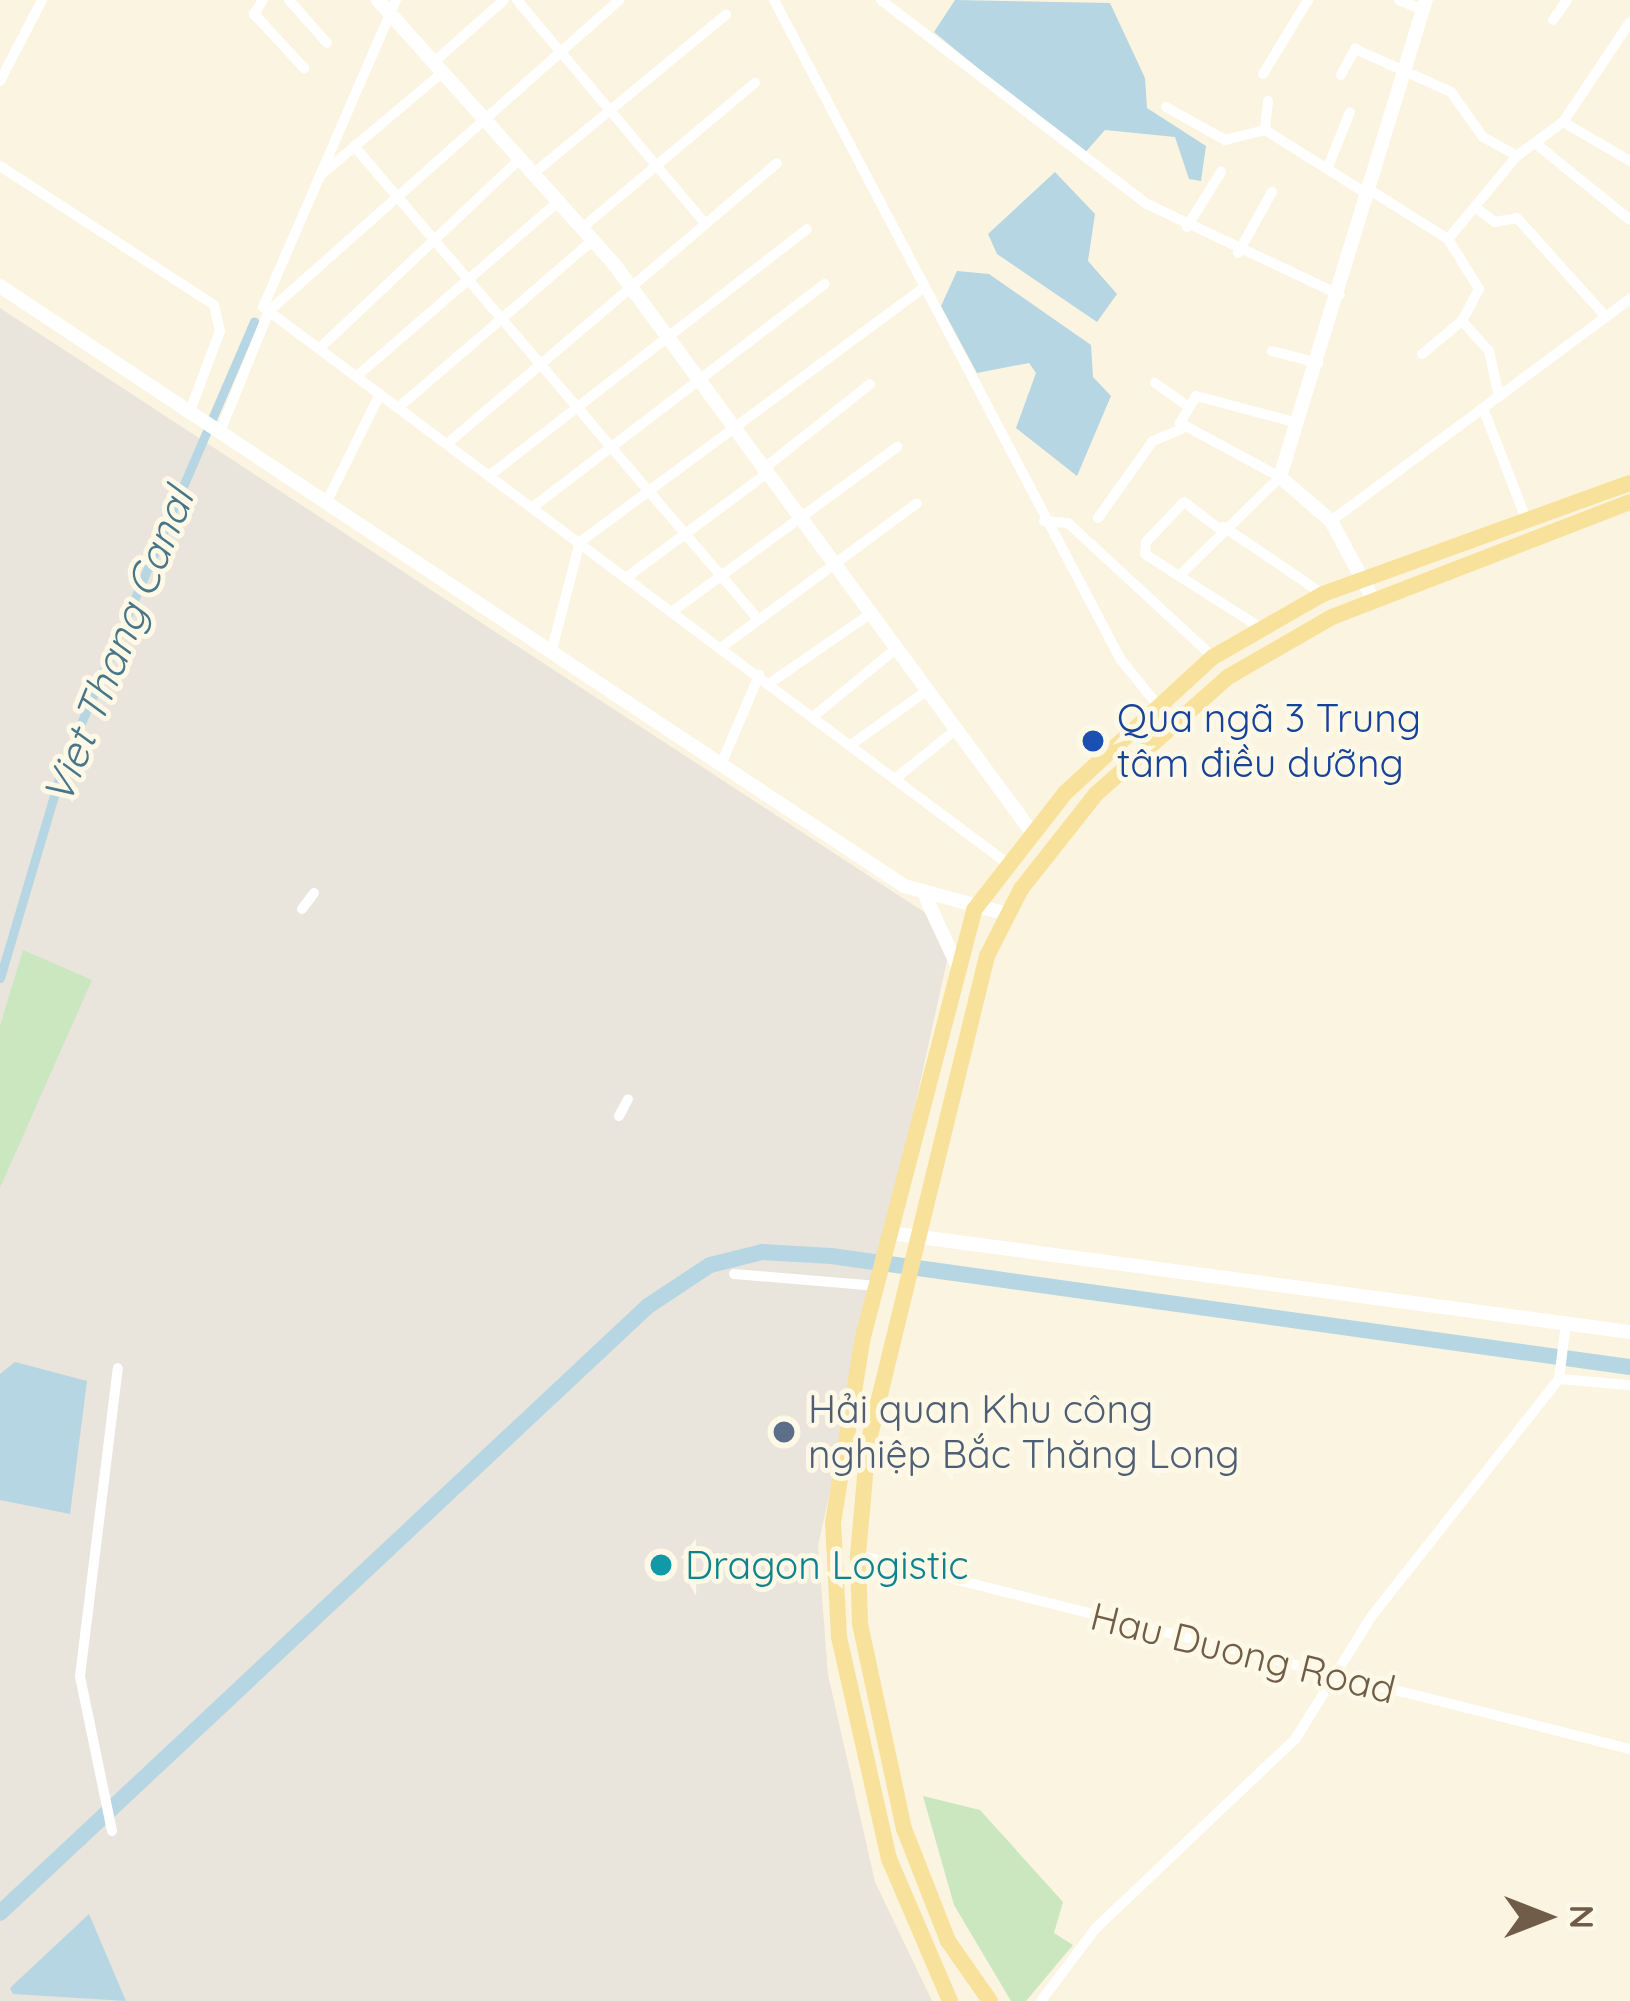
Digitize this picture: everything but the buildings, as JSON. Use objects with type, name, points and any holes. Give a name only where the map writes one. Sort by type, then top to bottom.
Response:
[{"type":"main road","points":[[950,2001],[909,1922],[864,1746],[832,1547],[869,1325],[974,910],[1004,861],[1031,832],[1157,705],[1213,657],[1324,594],[1526,519],[1629,487]]},
{"type":"main road","points":[[990,2001],[934,1912],[860,1624],[858,1555],[904,1279],[959,1037],[1007,914],[1096,794],[1228,677],[1373,599],[1629,487]]},
{"type":"main road","points":[[909,1922],[934,1912]]},
{"type":"main road","points":[[917,1943],[943,1931]]},
{"type":"main road","points":[[941,1982],[960,2001]]},
{"type":"street","points":[[0,81],[42,0]]},
{"type":"street","points":[[263,0],[255,14],[304,68]]},
{"type":"street","points":[[289,0],[327,43]]},
{"type":"street","points":[[317,178],[504,0]]},
{"type":"street","points":[[517,0],[705,223]]},
{"type":"street","points":[[268,311],[478,114],[619,0]]},
{"type":"street","points":[[773,0],[1044,521],[1174,725]]},
{"type":"street","points":[[881,0],[1055,140],[1187,227],[1238,254],[1340,295]]},
{"type":"street","points":[[1262,74],[1308,0]]},
{"type":"street","points":[[1179,577],[1223,528],[1280,477],[1373,194],[1424,4],[1399,0]]},
{"type":"street","points":[[1553,20],[1567,0]]},
{"type":"street","points":[[219,432],[387,3],[630,286],[922,694],[1031,832]]},
{"type":"street","points":[[534,173],[726,15]]},
{"type":"street","points":[[1448,239],[1517,156],[1563,122],[1630,22]]},
{"type":"street","points":[[1341,75],[1355,49],[1403,70],[1450,92],[1483,137],[1517,156]]},
{"type":"street","points":[[399,407],[500,320],[656,166],[755,83]]},
{"type":"street","points":[[1265,130],[1268,101]]},
{"type":"street","points":[[1166,107],[1225,140],[1265,130],[1448,239],[1479,289],[1462,321],[1422,354]]},
{"type":"street","points":[[1328,167],[1350,112]]},
{"type":"street","points":[[1563,122],[1630,161]]},
{"type":"street","points":[[1535,143],[1630,220]]},
{"type":"street","points":[[355,146],[645,492],[758,619]]},
{"type":"street","points":[[320,348],[520,158]]},
{"type":"street","points":[[447,444],[777,163]]},
{"type":"street","points":[[0,166],[214,305],[220,331],[191,412]]},
{"type":"street","points":[[1187,227],[1221,172]]},
{"type":"street","points":[[1238,254],[1272,192]]},
{"type":"street","points":[[357,376],[559,201]]},
{"type":"street","points":[[1475,207],[1495,222],[1517,218],[1606,317]]},
{"type":"street","points":[[490,475],[806,229]]},
{"type":"street","points":[[533,507],[826,284]]},
{"type":"street","points":[[0,286],[926,898],[1007,914]]},
{"type":"street","points":[[551,653],[580,542],[923,288]]},
{"type":"street","points":[[1331,520],[1630,299]]},
{"type":"street","points":[[268,311],[1004,861]]},
{"type":"street","points":[[1462,321],[1489,351],[1499,397]]},
{"type":"street","points":[[1272,351],[1318,363]]},
{"type":"street","points":[[1155,383],[1189,406]]},
{"type":"street","points":[[627,577],[870,384]]},
{"type":"street","points":[[326,503],[380,394]]},
{"type":"street","points":[[1098,518],[1153,441],[1181,429],[1189,406],[1201,397],[1298,423]]},
{"type":"street","points":[[1483,408],[1526,519]]},
{"type":"street","points":[[1181,429],[1280,477],[1331,520],[1373,599]]},
{"type":"street","points":[[673,611],[897,447]]},
{"type":"street","points":[[1261,628],[1145,554],[1146,542],[1184,502],[1324,594]]},
{"type":"street","points":[[722,647],[916,503]]},
{"type":"street","points":[[1044,521],[1065,521],[1213,657]]},
{"type":"street","points":[[721,765],[764,679],[867,616]]},
{"type":"street","points":[[814,716],[892,652]]},
{"type":"street","points":[[853,744],[922,694]]},
{"type":"street","points":[[896,778],[952,732]]},
{"type":"street","points":[[302,909],[314,893]]},
{"type":"street","points":[[926,898],[957,965]]},
{"type":"street","points":[[619,1116],[628,1099]]},
{"type":"street","points":[[888,1242],[913,1238],[1630,1332]]},
{"type":"street","points":[[734,1274],[879,1281]]},
{"type":"street","points":[[1041,2001],[1096,1928],[1266,1772],[1559,1373],[1566,1323]]},
{"type":"street","points":[[112,1831],[80,1676],[118,1368]]},
{"type":"street","points":[[1559,1373],[1630,1385]]},
{"type":"street","name":"Hau Duong Road","points":[[858,1555],[1340,1672],[1630,1749]]},
{"type":"shaded area","points":[[0,308],[924,912],[951,942],[818,1546],[828,1675],[875,1882],[932,2001],[0,2001]]},
{"type":"green space","points":[[23,950],[92,980],[0,1188],[0,1026]]},
{"type":"green space","points":[[923,1796],[980,1810],[1063,1902],[1054,1933],[1073,1945],[1026,2001],[1011,2001],[954,1905]]},
{"type":"water","points":[[955,0],[1110,3],[1145,78],[1147,108],[1206,146],[1201,181],[1189,179],[1175,137],[1105,130],[1083,155],[934,32]]},
{"type":"water","points":[[1055,172],[1095,214],[1088,261],[1117,294],[1097,322],[997,254],[988,234]]},
{"type":"water","points":[[957,271],[989,274],[1091,345],[1093,377],[1111,396],[1077,476],[1016,428],[1036,373],[1029,363],[977,373],[941,306]]},
{"type":"water","points":[[15,1362],[87,1381],[70,1514],[0,1500],[0,1374]]},
{"type":"water","points":[[89,1914],[126,2001],[13,1994],[10,1988]]},
{"type":"waterway","name":"Viet Thang Canal","points":[[0,978],[63,765],[254,321]]},
{"type":"waterway","points":[[0,1913],[648,1306],[710,1265],[762,1252],[831,1256],[1630,1367]]},
{"type":"place","name":"Qua ngã 3 Trung tâm điều dưỡng","points":[[1093,741]]},
{"type":"place","name":"Hải quan Khu công nghiệp Bắc Thăng Long","points":[[784,1432]]},
{"type":"place","name":"Dragon Logistic","points":[[661,1565]]}]
